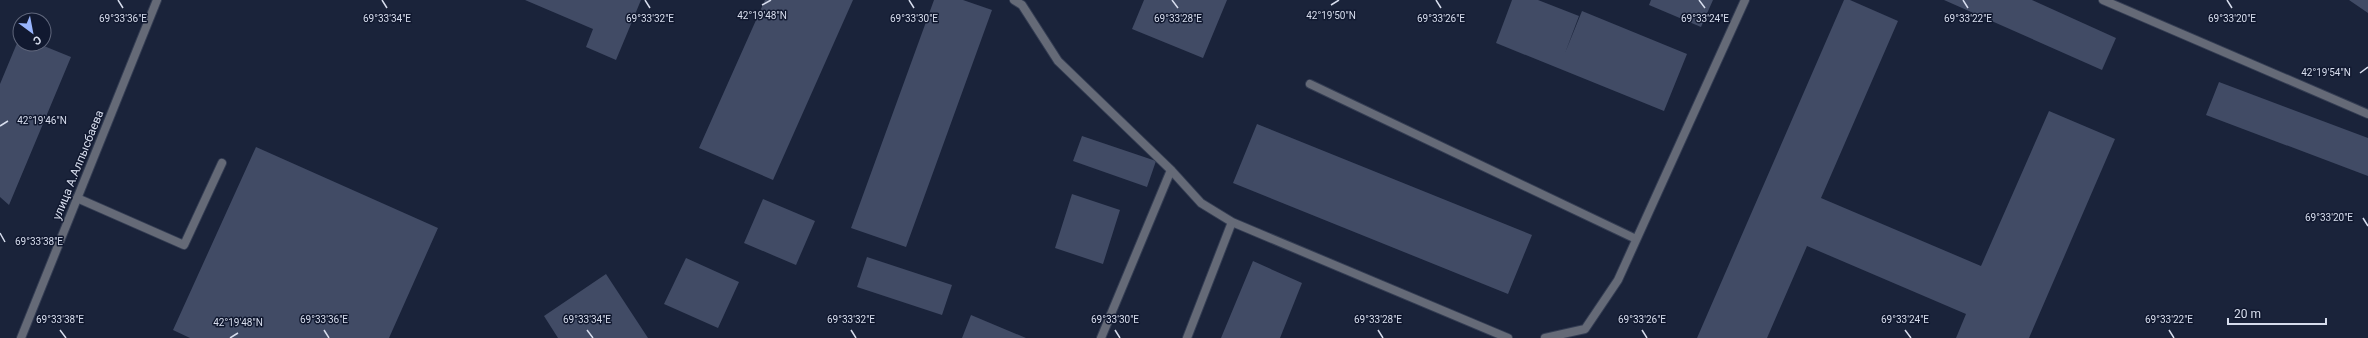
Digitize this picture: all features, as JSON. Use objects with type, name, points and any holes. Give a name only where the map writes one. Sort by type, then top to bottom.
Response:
[{"type":"street","name":"улица А.Алпысбаева","points":[[21,338],[157,0]]},
{"type":"street","points":[[1014,0],[1022,5],[1058,61],[1171,170],[1200,203],[1232,222],[1508,338]]},
{"type":"street","points":[[1581,338],[1585,329],[1618,280],[1745,0]]},
{"type":"street","points":[[2103,0],[2368,114]]},
{"type":"street","points":[[1310,84],[1636,239]]},
{"type":"street","points":[[77,198],[184,245],[222,163]]},
{"type":"street","points":[[1101,338],[1171,170]]},
{"type":"street","points":[[1187,338],[1232,222]]},
{"type":"street","points":[[1545,338],[1585,329]]},
{"type":"building","points":[[525,0],[641,0],[616,60],[586,47],[593,29]]},
{"type":"building","points":[[765,0],[853,0],[773,180],[699,148]]},
{"type":"building","points":[[934,0],[963,0],[992,10],[906,247],[851,228]]},
{"type":"building","points":[[1144,0],[1227,0],[1203,58],[1132,29]]},
{"type":"building","points":[[1512,0],[1538,0],[1579,16],[1565,53],[1582,11],[1687,54],[1664,111],[1496,43]]},
{"type":"building","points":[[1651,0],[1713,0],[1701,27],[1649,5]]},
{"type":"building","points":[[1844,0],[1850,0],[1898,21],[1821,198],[1981,266],[2049,111],[2115,139],[2029,338],[1956,338],[1966,314],[1807,246],[1767,338],[1697,338]]},
{"type":"building","points":[[1944,0],[2032,0],[2116,38],[2102,70]]},
{"type":"building","points":[[2349,0],[2368,0],[2368,13]]},
{"type":"building","points":[[52,49],[71,57],[9,205],[0,197],[0,84],[13,52],[52,52]]},
{"type":"building","points":[[2219,82],[2368,138],[2368,176],[2206,115]]},
{"type":"building","points":[[1257,124],[1532,235],[1508,294],[1233,183]]},
{"type":"building","points":[[1082,136],[1156,161],[1147,187],[1073,161]]},
{"type":"building","points":[[256,147],[438,228],[389,338],[190,338],[173,330]]},
{"type":"building","points":[[1072,194],[1120,210],[1103,264],[1055,248]]},
{"type":"building","points":[[763,199],[815,221],[796,265],[744,243]]},
{"type":"building","points":[[867,257],[952,285],[942,315],[857,287]]},
{"type":"building","points":[[686,258],[739,282],[718,328],[664,304]]},
{"type":"building","points":[[1253,261],[1302,283],[1280,338],[1221,338]]},
{"type":"building","points":[[606,274],[648,338],[558,338],[544,316]]},
{"type":"building","points":[[971,315],[1026,338],[962,338]]}]
